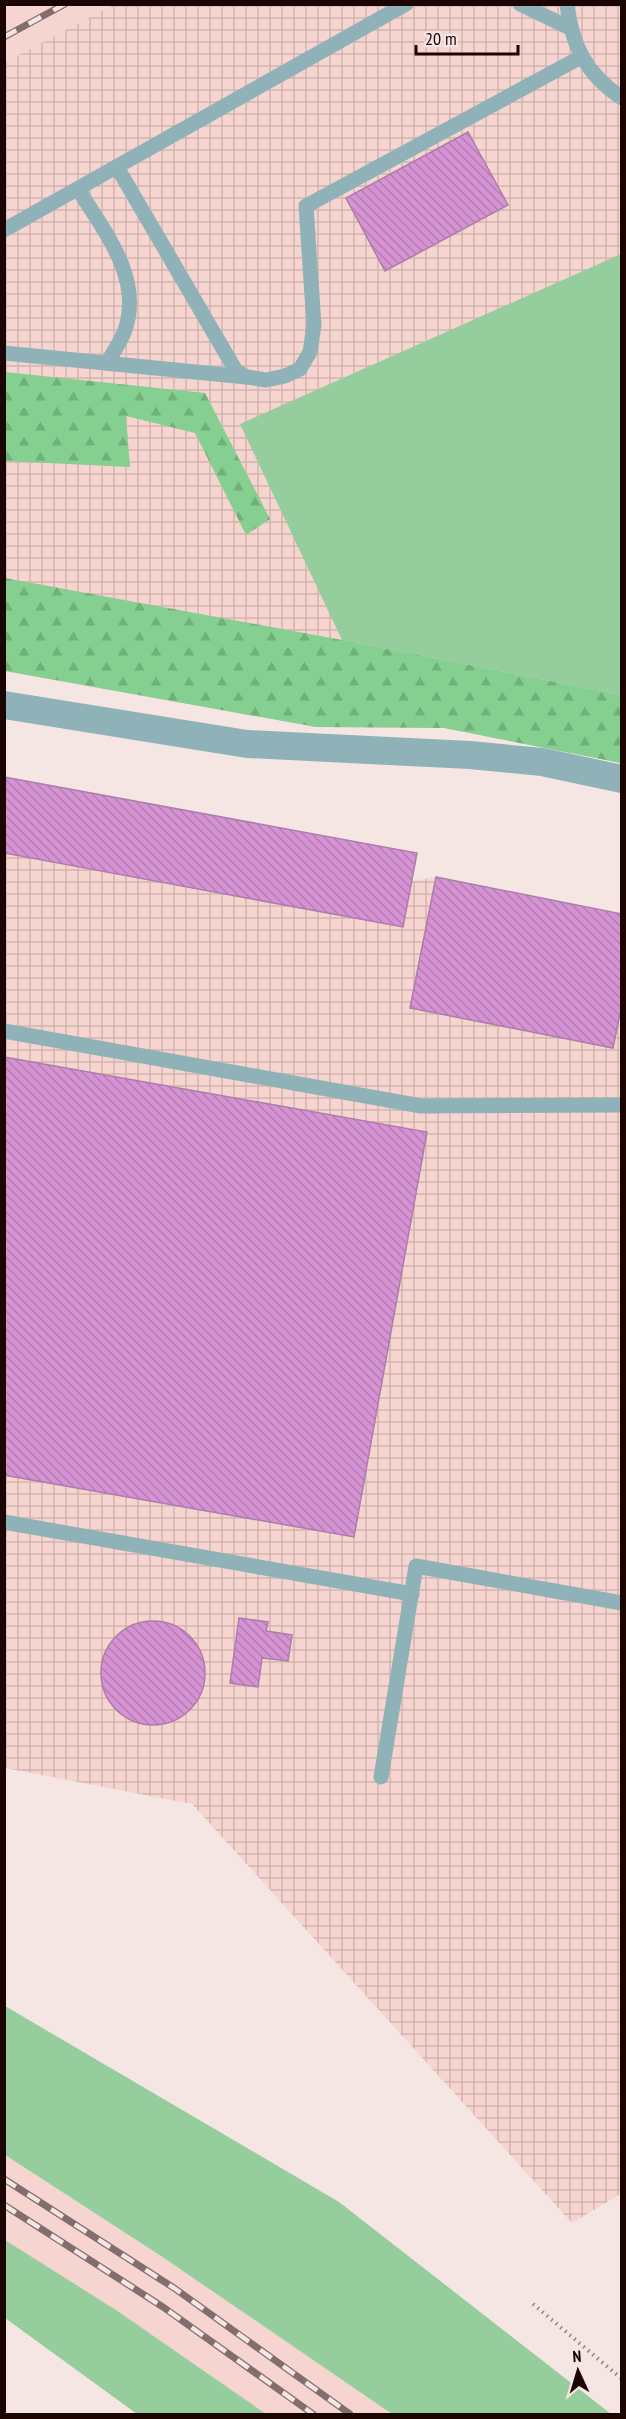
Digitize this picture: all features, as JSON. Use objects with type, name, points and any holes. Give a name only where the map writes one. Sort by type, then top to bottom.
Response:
[{"type":"street","points":[[4,705],[247,744],[470,755],[542,762],[621,779]]},
{"type":"lane","points":[[4,230],[406,4]]},
{"type":"lane","points":[[520,4],[570,28]]},
{"type":"lane","points":[[567,4],[570,28],[581,57],[605,87],[621,98]]},
{"type":"lane","points":[[4,353],[266,380],[285,376],[300,369],[310,352],[314,325],[306,207],[581,57]]},
{"type":"lane","points":[[117,167],[236,371],[247,377]]},
{"type":"lane","points":[[78,189],[123,264],[129,288],[129,313],[125,331],[107,363]]},
{"type":"lane","points":[[4,1030],[422,1106],[621,1105]]},
{"type":"lane","points":[[4,1522],[412,1594]]},
{"type":"lane","points":[[381,1777],[416,1566],[621,1603]]},
{"type":"path","points":[[533,2304],[621,2379]]},
{"type":"shaded area","points":[[5,5],[113,5],[5,63]]},
{"type":"shaded area","points":[[113,5],[621,5],[621,763],[444,728],[316,727],[5,671],[4,63]]},
{"type":"shaded area","points":[[4,782],[412,881],[436,877],[621,914],[622,2193],[572,2223],[192,1804],[5,1768]]},
{"type":"shaded area","points":[[4,2155],[161,2256],[392,2414],[266,2414],[116,2310],[5,2240]]},
{"type":"green space","points":[[621,254],[621,695],[342,640],[240,424]]},
{"type":"green space","points":[[5,372],[205,393],[270,519],[246,535],[195,433],[126,416],[130,467],[5,461]]},
{"type":"green space","points":[[5,578],[342,640],[621,695],[621,763],[444,728],[316,727],[5,671]]},
{"type":"green space","points":[[5,2006],[339,2202],[611,2414],[392,2414],[161,2256],[5,2155]]},
{"type":"green space","points":[[5,2240],[116,2310],[266,2414],[137,2414],[5,2318]]},
{"type":"building","points":[[468,132],[508,205],[385,271],[346,198]]},
{"type":"building","points":[[4,777],[417,853],[403,927],[4,853]]},
{"type":"building","points":[[436,877],[622,914],[622,1004],[613,1048],[410,1008]]},
{"type":"building","points":[[4,1057],[427,1132],[354,1537],[4,1475]]},
{"type":"building","points":[[239,1618],[268,1622],[266,1631],[292,1635],[288,1661],[262,1658],[258,1687],[230,1683]]},
{"type":"building","points":[[153,1621],[173,1625],[190,1636],[201,1653],[205,1673],[201,1693],[190,1710],[173,1721],[153,1725],[133,1721],[116,1710],[105,1693],[101,1673],[105,1653],[116,1636],[133,1625]]},
{"type":"railway","points":[[4,37],[65,4]]},
{"type":"railway","points":[[4,2179],[174,2288],[350,2414]]},
{"type":"railway","points":[[4,2205],[163,2307],[313,2414]]}]
